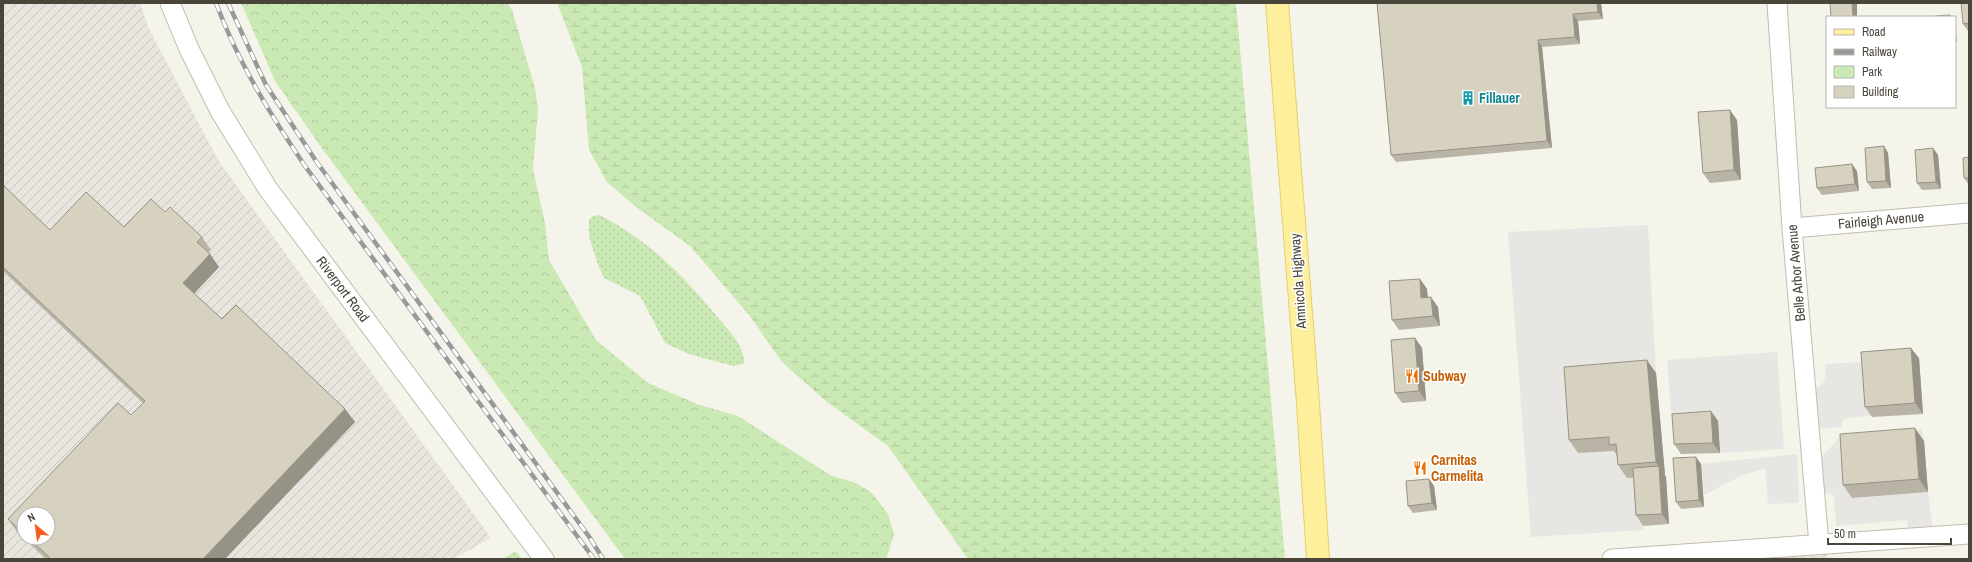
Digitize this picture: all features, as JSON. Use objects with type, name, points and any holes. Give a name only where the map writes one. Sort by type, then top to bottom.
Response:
[{"type":"main road","name":"Amnicola Highway","points":[[1277,3],[1308,403],[1318,559]]},
{"type":"street","name":"Riverport Road","points":[[170,3],[189,49],[220,111],[268,189],[544,559]]},
{"type":"street","name":"Belle Arbor Avenue","points":[[1777,3],[1792,228],[1819,544]]},
{"type":"street","name":"Fairleigh Avenue","points":[[1792,228],[1969,213]]},
{"type":"street","points":[[1612,559],[1969,534]]},
{"type":"shaded area","points":[[3,3],[140,3],[149,29],[218,160],[491,538],[453,559],[5,559],[3,555]]},
{"type":"shaded area","points":[[1648,225],[1656,373],[1618,450],[1640,477],[1643,530],[1531,537],[1508,232]]},
{"type":"shaded area","points":[[1777,352],[1784,449],[1720,453],[1718,421],[1672,425],[1667,360]]},
{"type":"shaded area","points":[[1868,362],[1872,417],[1870,415],[1844,419],[1841,427],[1821,429],[1815,433],[1815,388],[1820,386],[1825,380],[1825,364]]},
{"type":"shaded area","points":[[1922,429],[1924,441],[1852,498],[1928,492],[1933,531],[1908,534],[1908,523],[1906,520],[1836,526],[1834,496],[1830,493],[1818,494],[1816,464],[1842,434]]},
{"type":"shaded area","points":[[1797,454],[1799,503],[1768,504],[1765,468],[1741,476],[1704,495],[1701,464]]},
{"type":"shaded area","points":[[1827,553],[1828,559],[1747,559]]},
{"type":"green space","points":[[241,3],[507,3],[512,10],[535,88],[538,110],[533,169],[545,223],[549,260],[596,340],[648,383],[697,404],[738,416],[830,475],[856,483],[872,493],[888,514],[894,534],[887,557],[885,559],[625,559],[324,151],[275,81]]},
{"type":"green space","points":[[557,3],[1236,3],[1285,559],[968,559],[888,446],[827,402],[782,362],[749,315],[690,246],[635,206],[607,182],[589,150],[582,67]]},
{"type":"green space","points":[[599,215],[634,236],[679,274],[732,334],[742,351],[744,364],[733,366],[689,354],[665,343],[640,296],[604,278],[597,262],[589,236],[589,220],[593,216]]},
{"type":"green space","points":[[516,551],[522,559],[502,559]]},
{"type":"building","name":"Fillauer","points":[[1377,3],[1597,3],[1598,12],[1573,14],[1575,37],[1538,40],[1547,141],[1391,155]]},
{"type":"building","points":[[1830,3],[1852,3],[1853,16],[1831,16]]},
{"type":"building","points":[[1961,3],[1969,3],[1969,23],[1963,24]]},
{"type":"building","points":[[1730,110],[1734,170],[1703,173],[1698,112]]},
{"type":"building","points":[[1884,146],[1886,181],[1867,182],[1865,148]]},
{"type":"building","points":[[1933,148],[1936,182],[1917,183],[1915,150]]},
{"type":"building","points":[[1969,157],[1969,178],[1964,178],[1963,158]]},
{"type":"building","points":[[1852,164],[1855,184],[1817,188],[1815,168]]},
{"type":"building","points":[[3,185],[50,230],[86,192],[124,227],[151,199],[165,212],[170,207],[202,237],[197,242],[210,254],[183,283],[222,319],[236,305],[345,409],[203,559],[51,559],[37,546],[56,546],[56,506],[20,506],[118,403],[131,415],[145,401],[3,267]]},
{"type":"building","points":[[1420,279],[1421,298],[1431,297],[1433,316],[1392,320],[1389,281]]},
{"type":"building","points":[[1415,338],[1419,391],[1395,393],[1391,340]]},
{"type":"building","points":[[1911,348],[1915,403],[1865,407],[1861,352]]},
{"type":"building","points":[[1647,360],[1656,462],[1618,465],[1616,444],[1609,445],[1609,437],[1569,440],[1564,367]]},
{"type":"building","points":[[1711,411],[1713,443],[1674,444],[1672,414]]},
{"type":"building","points":[[1915,428],[1919,479],[1843,485],[1840,434]]},
{"type":"building","points":[[1696,457],[1699,500],[1676,502],[1673,458]]},
{"type":"building","points":[[1659,466],[1662,514],[1636,515],[1633,468]]},
{"type":"building","points":[[1429,479],[1432,503],[1408,506],[1406,481]]},
{"type":"building","points":[[16,511],[16,526],[8,519]]},
{"type":"railway","points":[[216,3],[234,46],[245,67],[279,127],[305,166],[594,559]]},
{"type":"railway","points":[[228,3],[266,85],[316,161],[590,538],[603,559]]},
{"type":"place","name":"Fillauer","points":[[1468,98]]},
{"type":"place","name":"Subway","points":[[1412,376]]},
{"type":"place","name":"Carnitas Carmelita","points":[[1420,468]]}]
